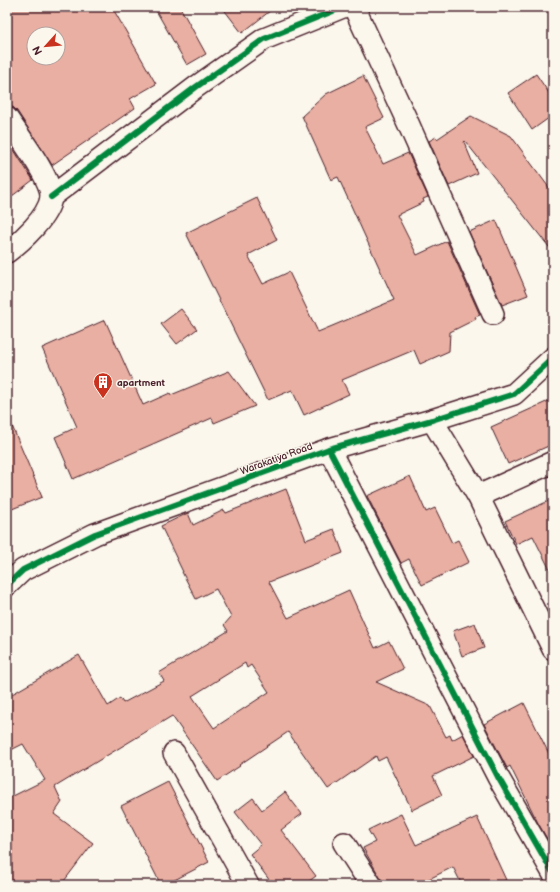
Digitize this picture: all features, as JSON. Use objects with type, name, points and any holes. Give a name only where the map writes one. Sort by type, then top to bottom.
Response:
[{"type":"street","points":[[51,197],[196,87],[264,39],[343,7]]},
{"type":"street","points":[[354,7],[408,123],[493,314]]},
{"type":"street","points":[[7,118],[47,179],[51,197],[47,212],[18,244],[7,252]]},
{"type":"street","name":"Warakatiya Road","points":[[7,585],[23,570],[96,534],[329,449],[432,420],[514,394],[553,358]]},
{"type":"street","points":[[432,420],[478,496],[553,649]]},
{"type":"street","points":[[329,449],[498,778],[553,873]]},
{"type":"street","points":[[478,496],[553,462]]},
{"type":"street","points":[[174,753],[248,885]]},
{"type":"street","points":[[344,843],[371,885]]},
{"type":"building","points":[[7,7],[112,7],[156,84],[130,99],[135,108],[52,165],[13,107],[7,106]]},
{"type":"building","points":[[154,7],[180,7],[206,54],[187,65]]},
{"type":"building","points":[[222,7],[275,7],[242,33]]},
{"type":"building","points":[[536,74],[553,99],[553,115],[532,130],[508,93]]},
{"type":"building","points":[[363,76],[384,118],[365,127],[383,164],[408,153],[428,197],[423,199],[424,202],[397,215],[417,255],[447,241],[480,315],[475,317],[476,319],[450,332],[449,351],[420,364],[414,350],[342,380],[349,394],[304,415],[292,390],[268,400],[186,233],[257,198],[277,240],[248,255],[263,284],[289,272],[318,332],[394,300],[338,177],[331,180],[302,116],[326,94]]},
{"type":"building","points":[[471,116],[511,136],[553,193],[553,252],[465,141],[464,142],[477,173],[449,186],[429,141],[436,137],[437,139]]},
{"type":"building","points":[[7,139],[33,180],[7,200]]},
{"type":"building","points":[[496,220],[528,295],[502,305],[469,232]]},
{"type":"building","points":[[181,309],[197,329],[177,344],[161,324]]},
{"type":"building","name":"apartment","points":[[105,320],[143,405],[170,393],[171,395],[229,371],[255,406],[214,423],[212,418],[73,479],[55,437],[77,427],[42,348]]},
{"type":"building","points":[[553,399],[553,444],[508,464],[491,427]]},
{"type":"building","points":[[7,414],[42,497],[7,511]]},
{"type":"building","points":[[410,476],[426,512],[435,508],[452,543],[458,540],[469,562],[422,585],[409,559],[401,563],[367,496]]},
{"type":"building","points":[[286,489],[306,540],[334,529],[343,553],[269,582],[288,618],[349,590],[375,648],[389,641],[403,669],[376,682],[430,706],[446,737],[450,735],[452,740],[463,734],[474,756],[433,776],[442,795],[412,810],[386,757],[378,761],[376,756],[328,789],[288,732],[217,781],[172,716],[55,787],[62,802],[54,814],[93,843],[61,885],[7,885],[7,799],[45,780],[23,744],[7,752],[7,697],[79,655],[108,706],[120,698],[123,703],[164,681],[159,673],[228,631],[224,625],[231,617],[216,589],[196,599],[161,526],[188,513],[193,525],[224,510],[226,513]],"holes":[[[245,663],[247,668],[251,665],[269,692],[214,728],[192,696]]]},
{"type":"building","points":[[553,499],[553,576],[533,536],[516,544],[505,521]]},
{"type":"building","points":[[475,623],[484,648],[462,656],[453,631]]},
{"type":"building","points":[[524,703],[553,762],[553,849],[538,823],[510,766],[507,768],[484,724]]},
{"type":"building","points":[[168,782],[209,862],[165,885],[161,885],[121,806]]},
{"type":"building","points":[[285,792],[302,814],[281,830],[316,876],[304,885],[273,885],[250,854],[261,845],[235,812],[253,798],[262,810]]},
{"type":"building","points":[[401,814],[416,845],[477,817],[506,880],[496,885],[462,885],[453,867],[417,885],[383,885],[363,848],[375,842],[368,830]]},
{"type":"cycle path","points":[[51,197],[196,87],[264,39],[343,7]]},
{"type":"cycle path","points":[[7,585],[23,570],[95,534],[329,449],[432,420],[514,394],[553,358]]},
{"type":"cycle path","points":[[329,449],[498,777],[553,873]]},
{"type":"place","name":"apartment","points":[[103,399]]}]
